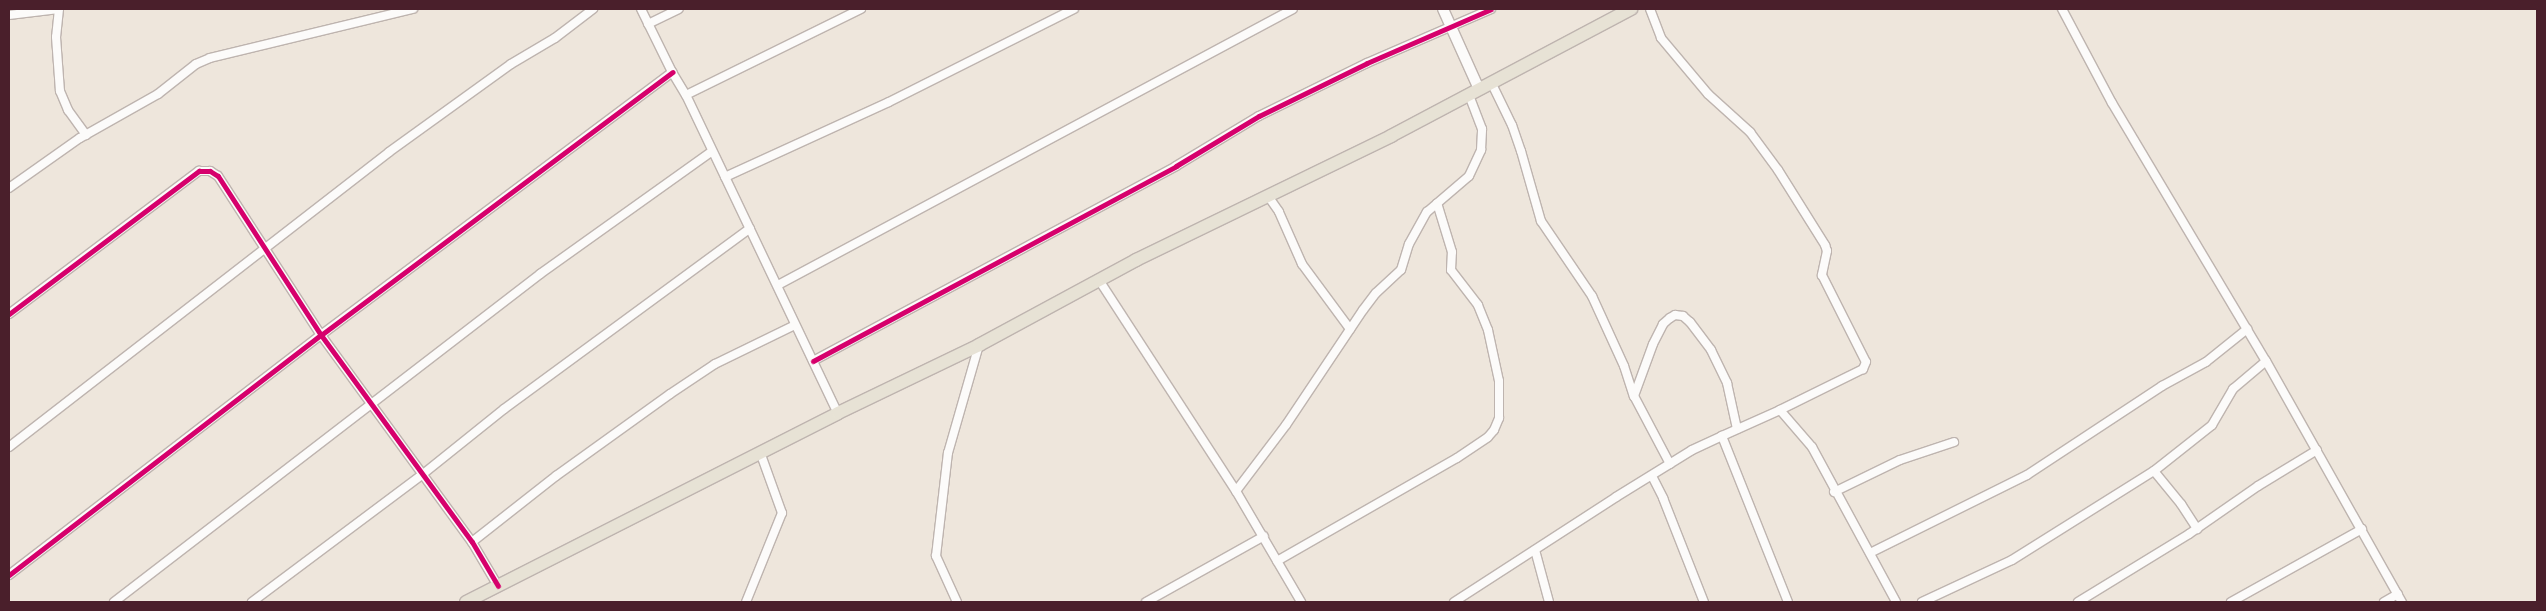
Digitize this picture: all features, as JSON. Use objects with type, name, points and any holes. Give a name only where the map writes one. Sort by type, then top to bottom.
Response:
[{"type":"main road","points":[[466,602],[760,452],[979,345],[1099,280],[1474,92],[1631,9]]},
{"type":"street","points":[[9,15],[59,9],[56,37],[60,91],[68,110],[86,135]]},
{"type":"street","points":[[9,188],[86,135],[139,106],[196,64],[210,58],[413,9]]},
{"type":"street","points":[[9,447],[389,152],[511,64],[555,38],[593,9]]},
{"type":"street","points":[[641,9],[672,72],[686,95],[711,152],[778,285],[795,325],[838,413]]},
{"type":"street","points":[[648,24],[678,9]]},
{"type":"street","points":[[686,95],[861,9]]},
{"type":"street","points":[[725,177],[889,102],[1074,9]]},
{"type":"street","points":[[778,285],[1293,9]]},
{"type":"street","points":[[1236,491],[1286,425],[1376,293],[1400,270],[1404,255],[1414,233],[1427,212],[1469,176],[1481,150],[1482,129],[1474,92],[1452,26],[1444,9]]},
{"type":"street","points":[[812,361],[1176,166],[1259,116],[1367,63],[1491,9]]},
{"type":"street","points":[[1454,602],[1670,464],[1722,436],[1863,369],[1866,362],[1822,275],[1826,252],[1825,246],[1778,170],[1750,132],[1708,94],[1661,38],[1650,9]]},
{"type":"street","points":[[2062,9],[2112,103],[2266,361],[2402,602]]},
{"type":"street","points":[[9,575],[321,335],[672,72]]},
{"type":"street","points":[[1491,82],[1518,142],[1540,221],[1592,296],[1624,366],[1634,396],[1670,464]]},
{"type":"street","points":[[114,602],[373,405],[540,274],[711,152]]},
{"type":"street","points":[[9,314],[199,171],[210,171],[218,176],[321,335],[472,542],[498,586]]},
{"type":"street","points":[[1268,196],[1278,212],[1302,264],[1350,329]]},
{"type":"street","points":[[1278,560],[1456,458],[1488,437],[1494,430],[1498,418],[1500,381],[1488,330],[1478,305],[1450,270],[1452,252],[1437,203]]},
{"type":"street","points":[[252,602],[423,474],[504,409],[750,228]]},
{"type":"street","points":[[1099,280],[1236,491],[1301,602]]},
{"type":"street","points":[[1634,396],[1653,344],[1663,324],[1675,315],[1683,316],[1697,329],[1723,373],[1737,429]]},
{"type":"street","points":[[472,542],[556,476],[685,384],[715,364],[795,325]]},
{"type":"street","points":[[1870,553],[2027,475],[2154,391],[2206,362],[2247,329]]},
{"type":"street","points":[[957,602],[936,556],[948,453],[979,345]]},
{"type":"street","points":[[1922,602],[2012,560],[2154,471],[2212,425],[2233,390],[2266,361]]},
{"type":"street","points":[[1780,410],[1812,447],[1834,492],[1896,602]]},
{"type":"street","points":[[1722,436],[1788,602]]},
{"type":"street","points":[[1834,492],[1900,460],[1954,442]]},
{"type":"street","points":[[2078,602],[2197,529],[2258,486],[2317,450]]},
{"type":"street","points":[[746,602],[782,514],[760,452]]},
{"type":"street","points":[[2154,471],[2181,504],[2197,529]]},
{"type":"street","points":[[1652,476],[1704,602]]},
{"type":"street","points":[[2230,602],[2362,529]]},
{"type":"street","points":[[1146,602],[1264,536]]},
{"type":"street","points":[[1535,550],[1549,602]]},
{"type":"street","points":[[2384,602],[2398,594]]},
{"type":"cycle path","points":[[813,361],[1176,166],[1259,116],[1367,63],[1491,9]]},
{"type":"cycle path","points":[[9,575],[321,335],[672,72]]},
{"type":"cycle path","points":[[9,314],[199,171],[210,171],[218,176],[321,335],[472,542],[498,586]]}]
